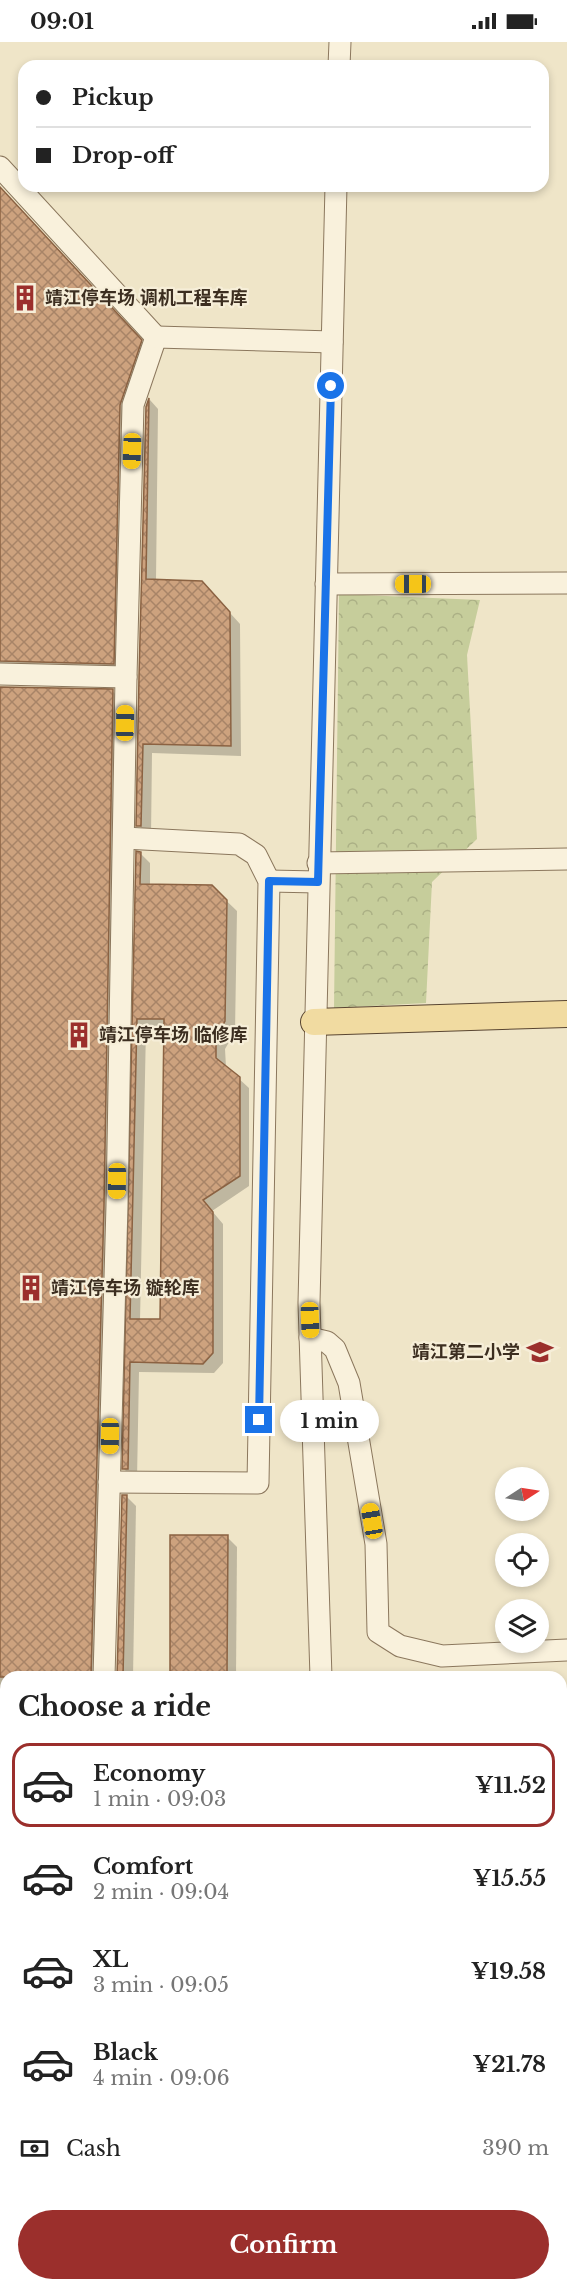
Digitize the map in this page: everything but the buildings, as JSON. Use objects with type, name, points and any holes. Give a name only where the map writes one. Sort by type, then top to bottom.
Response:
[{"type":"main road","points":[[314,1022],[567,1014]]},
{"type":"street","points":[[339,60],[340,42]]},
{"type":"street","points":[[0,167],[18,187]]},
{"type":"street","points":[[23,192],[156,337],[332,342]]},
{"type":"street","points":[[321,1671],[309,1303],[336,192]]},
{"type":"street","points":[[104,1671],[133,405],[156,337]]},
{"type":"street","points":[[326,584],[567,583]]},
{"type":"street","points":[[0,674],[126,677]]},
{"type":"street","points":[[109,1482],[258,1483],[269,881],[256,855],[239,844],[124,838]]},
{"type":"street","points":[[269,881],[318,872],[567,859]]},
{"type":"street","points":[[310,1338],[327,1342],[335,1348],[349,1383],[376,1544],[378,1632],[400,1646],[442,1656],[567,1650]]},
{"type":"green space","points":[[339,594],[480,600],[467,655],[477,839],[432,882],[426,1003],[334,1008]]},
{"type":"place","name":"靖江停车场 调机工程车库","points":[[25,298]]},
{"type":"place","name":"靖江停车场 临修库","points":[[79,1035]]},
{"type":"place","name":"靖江停车场 镟轮库","points":[[31,1288]]},
{"type":"place","name":"靖江第二小学","points":[[540,1352]]},
{"type":"route","points":[[259,1420],[269,881],[318,882],[331,386]]}]
